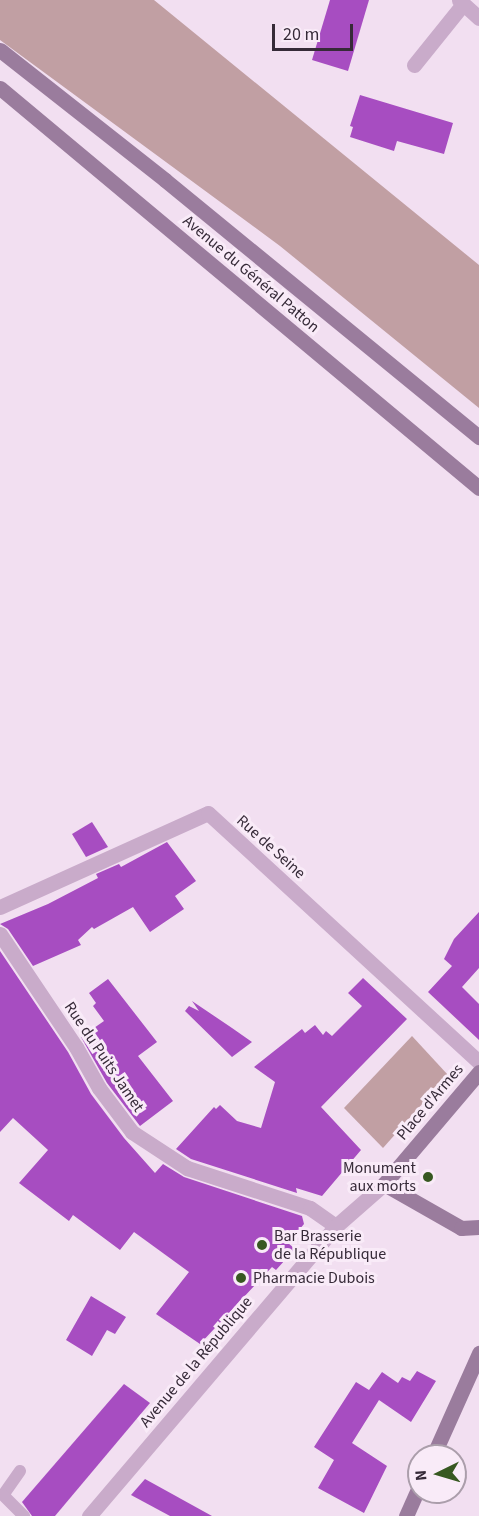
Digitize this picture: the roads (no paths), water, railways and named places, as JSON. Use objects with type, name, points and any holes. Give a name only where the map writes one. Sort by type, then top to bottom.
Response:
[{"type":"main road","name":"Avenue du Général Patton","points":[[0,50],[175,188],[479,437]]},
{"type":"main road","name":"Avenue du Général Patton","points":[[0,88],[479,489]]},
{"type":"main road","name":"Place d'Armes","points":[[384,1184],[479,1072]]},
{"type":"main road","points":[[384,1184],[461,1228],[479,1227]]},
{"type":"main road","points":[[438,1444],[479,1353]]},
{"type":"street","points":[[414,65],[461,2],[479,18]]},
{"type":"street","name":"Rue de Seine","points":[[0,907],[208,813],[479,1062]]},
{"type":"street","name":"Rue du Puits Jamet","points":[[0,934],[76,1047],[99,1088],[132,1132],[187,1168],[310,1208],[336,1226]]},
{"type":"street","name":"Avenue de la République","points":[[89,1516],[336,1226],[384,1184]]},
{"type":"lane","points":[[20,1471],[3,1495],[24,1516]]},
{"type":"place","name":"Monument aux morts","points":[[428,1177]]},
{"type":"place","name":"Bar Brasserie de la République","points":[[262,1245]]},
{"type":"place","name":"Pharmacie Dubois","points":[[241,1278]]}]
